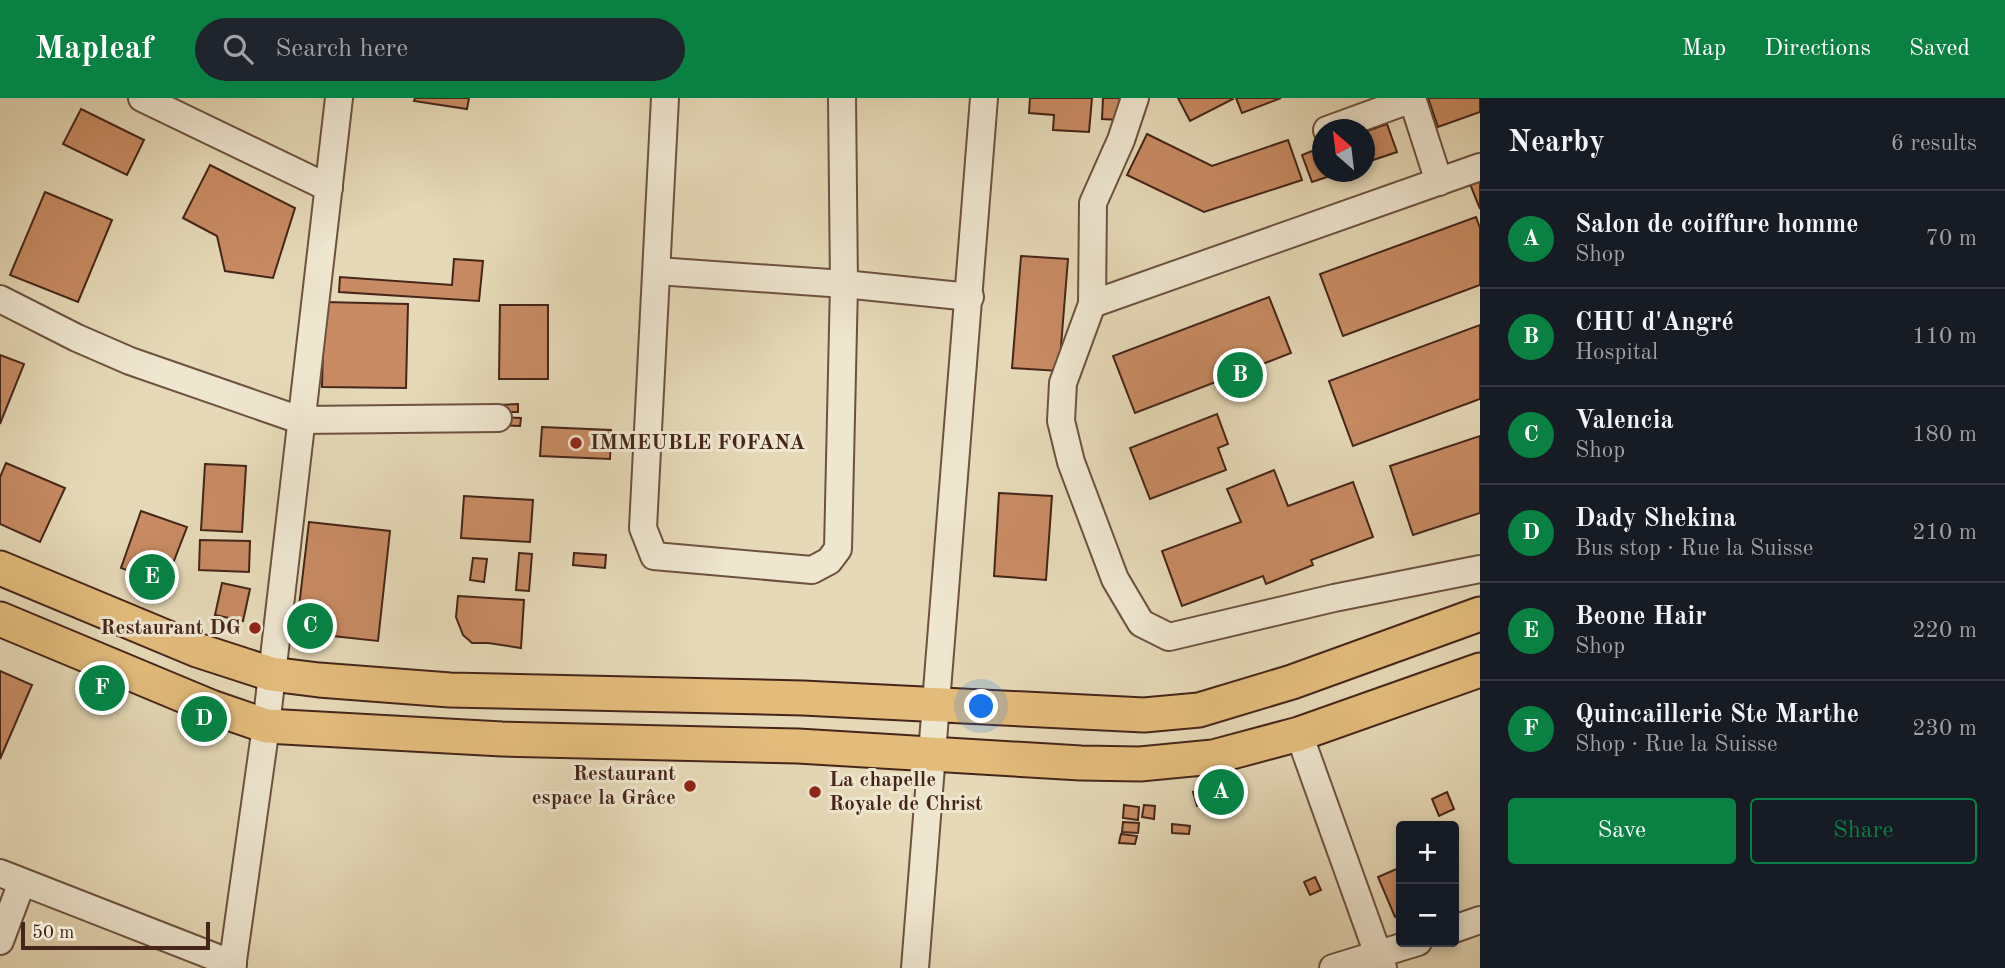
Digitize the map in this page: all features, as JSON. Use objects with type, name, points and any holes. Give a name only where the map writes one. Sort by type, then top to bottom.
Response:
[{"type":"main road","points":[[0,568],[197,650],[271,674],[450,690],[803,698],[1144,715],[1199,710],[1293,682],[1480,614]]},
{"type":"main road","points":[[0,619],[211,707],[266,726],[502,739],[798,746],[1081,763],[1140,764],[1213,757],[1299,734],[1480,670]]},
{"type":"main road","points":[[1363,657],[1381,706]]},
{"type":"street","points":[[142,98],[329,188]]},
{"type":"street","points":[[0,941],[11,877],[233,966],[266,726],[339,98]]},
{"type":"street","points":[[665,98],[643,528],[654,556],[812,570],[829,561],[838,549],[844,284],[842,98]]},
{"type":"street","points":[[915,968],[984,98]]},
{"type":"street","points":[[1135,98],[1121,140],[1094,203],[1092,304],[1063,383],[1061,421],[1071,462],[1115,579],[1141,623],[1169,637],[1334,598],[1480,569]]},
{"type":"street","points":[[1355,119],[1412,98],[1439,182]]},
{"type":"street","points":[[1092,304],[1480,167]]},
{"type":"street","points":[[657,271],[844,284],[970,297]]},
{"type":"street","points":[[0,299],[130,362],[300,420],[498,418]]},
{"type":"street","points":[[1299,734],[1382,962]]},
{"type":"street","points":[[1459,927],[1480,920]]},
{"type":"street","points":[[1333,968],[1382,962],[1409,947]]},
{"type":"building","points":[[415,98],[469,98],[467,109],[414,101]]},
{"type":"building","points":[[1030,98],[1092,98],[1089,132],[1053,130],[1054,115],[1029,113]]},
{"type":"building","points":[[1103,98],[1120,98],[1119,120],[1102,119]]},
{"type":"building","points":[[1178,98],[1232,98],[1233,99],[1190,121]]},
{"type":"building","points":[[1236,98],[1281,98],[1242,113]]},
{"type":"building","points":[[1428,98],[1480,98],[1480,112],[1438,127]]},
{"type":"building","points":[[81,109],[144,140],[127,175],[63,144]]},
{"type":"building","points":[[1387,124],[1397,152],[1375,159],[1375,128]]},
{"type":"building","points":[[1147,134],[1212,166],[1288,140],[1302,180],[1204,212],[1127,175]]},
{"type":"building","points":[[1312,151],[1312,182],[1302,155]]},
{"type":"building","points":[[210,165],[295,208],[273,278],[225,271],[217,236],[183,218]]},
{"type":"building","points":[[1480,180],[1480,209],[1470,184]]},
{"type":"building","points":[[45,192],[112,220],[78,302],[10,275]]},
{"type":"building","points":[[1476,217],[1480,228],[1480,285],[1343,336],[1320,274]]},
{"type":"building","points":[[1021,256],[1068,259],[1059,371],[1012,368]]},
{"type":"building","points":[[454,259],[483,261],[479,301],[339,292],[340,277],[452,285]]},
{"type":"building","points":[[1269,297],[1291,353],[1135,413],[1113,356]]},
{"type":"building","points":[[324,302],[408,304],[406,388],[322,387]]},
{"type":"building","points":[[500,305],[548,305],[548,379],[499,379]]},
{"type":"building","points":[[1480,325],[1480,399],[1353,446],[1329,381]]},
{"type":"building","points":[[0,355],[24,364],[0,424]]},
{"type":"building","points":[[518,404],[518,412],[498,412],[498,405]]},
{"type":"building","points":[[1217,414],[1228,444],[1218,448],[1226,470],[1150,499],[1130,448]]},
{"type":"building","points":[[500,417],[521,418],[520,426],[499,425]]},
{"type":"building","name":"IMMEUBLE FOFANA","points":[[542,427],[611,430],[610,459],[540,456]]},
{"type":"building","points":[[1480,436],[1480,513],[1413,535],[1390,466]]},
{"type":"building","points":[[6,463],[65,488],[40,542],[0,524],[0,477]]},
{"type":"building","points":[[205,464],[246,466],[242,532],[201,530]]},
{"type":"building","points":[[1274,470],[1288,506],[1353,482],[1373,537],[1311,560],[1313,565],[1266,584],[1263,576],[1182,606],[1162,551],[1241,522],[1227,489]]},
{"type":"building","points":[[999,493],[1052,496],[1046,580],[994,576]]},
{"type":"building","points":[[464,496],[533,500],[530,542],[461,538]]},
{"type":"building","points":[[141,511],[187,527],[165,584],[121,568]]},
{"type":"building","points":[[309,522],[390,531],[378,641],[296,632]]},
{"type":"building","points":[[200,540],[250,541],[249,572],[199,570]]},
{"type":"building","points":[[519,553],[532,554],[529,591],[516,590]]},
{"type":"building","points":[[574,553],[606,555],[605,568],[573,565]]},
{"type":"building","points":[[473,558],[487,559],[484,582],[470,580]]},
{"type":"building","points":[[222,583],[250,589],[243,621],[215,615]]},
{"type":"building","points":[[458,596],[524,600],[521,648],[472,643],[463,635],[456,617]]},
{"type":"building","points":[[0,671],[32,685],[0,759]]},
{"type":"building","points":[[1217,785],[1221,798],[1197,806],[1193,792]]},
{"type":"building","points":[[1447,792],[1454,809],[1439,816],[1432,799]]},
{"type":"building","points":[[1124,805],[1139,807],[1138,820],[1123,818]]},
{"type":"building","points":[[1144,805],[1155,806],[1154,819],[1142,817]]},
{"type":"building","points":[[1123,822],[1139,823],[1138,833],[1122,832]]},
{"type":"building","points":[[1172,824],[1190,826],[1189,834],[1172,833]]},
{"type":"building","points":[[1121,834],[1137,836],[1135,844],[1119,843]]},
{"type":"building","points":[[1396,869],[1395,917],[1378,877]]},
{"type":"building","points":[[1315,877],[1321,890],[1310,895],[1304,882]]},
{"type":"place","name":"CHU d'Angré","points":[[1240,375]]},
{"type":"place","name":"IMMEUBLE FOFANA","points":[[576,443]]},
{"type":"place","name":"Beone Hair","points":[[152,577]]},
{"type":"place","name":"Valencia","points":[[310,626]]},
{"type":"place","name":"Restaurant DG","points":[[255,628]]},
{"type":"place","name":"Quincaillerie Ste Marthe","points":[[102,688]]},
{"type":"place","name":"Dady Shekina","points":[[204,719]]},
{"type":"place","name":"Restaurant espace la Grâce","points":[[690,786]]},
{"type":"place","name":"La chapelle Royale de Christ","points":[[815,792]]},
{"type":"place","name":"Salon de coiffure homme","points":[[1221,792]]}]
